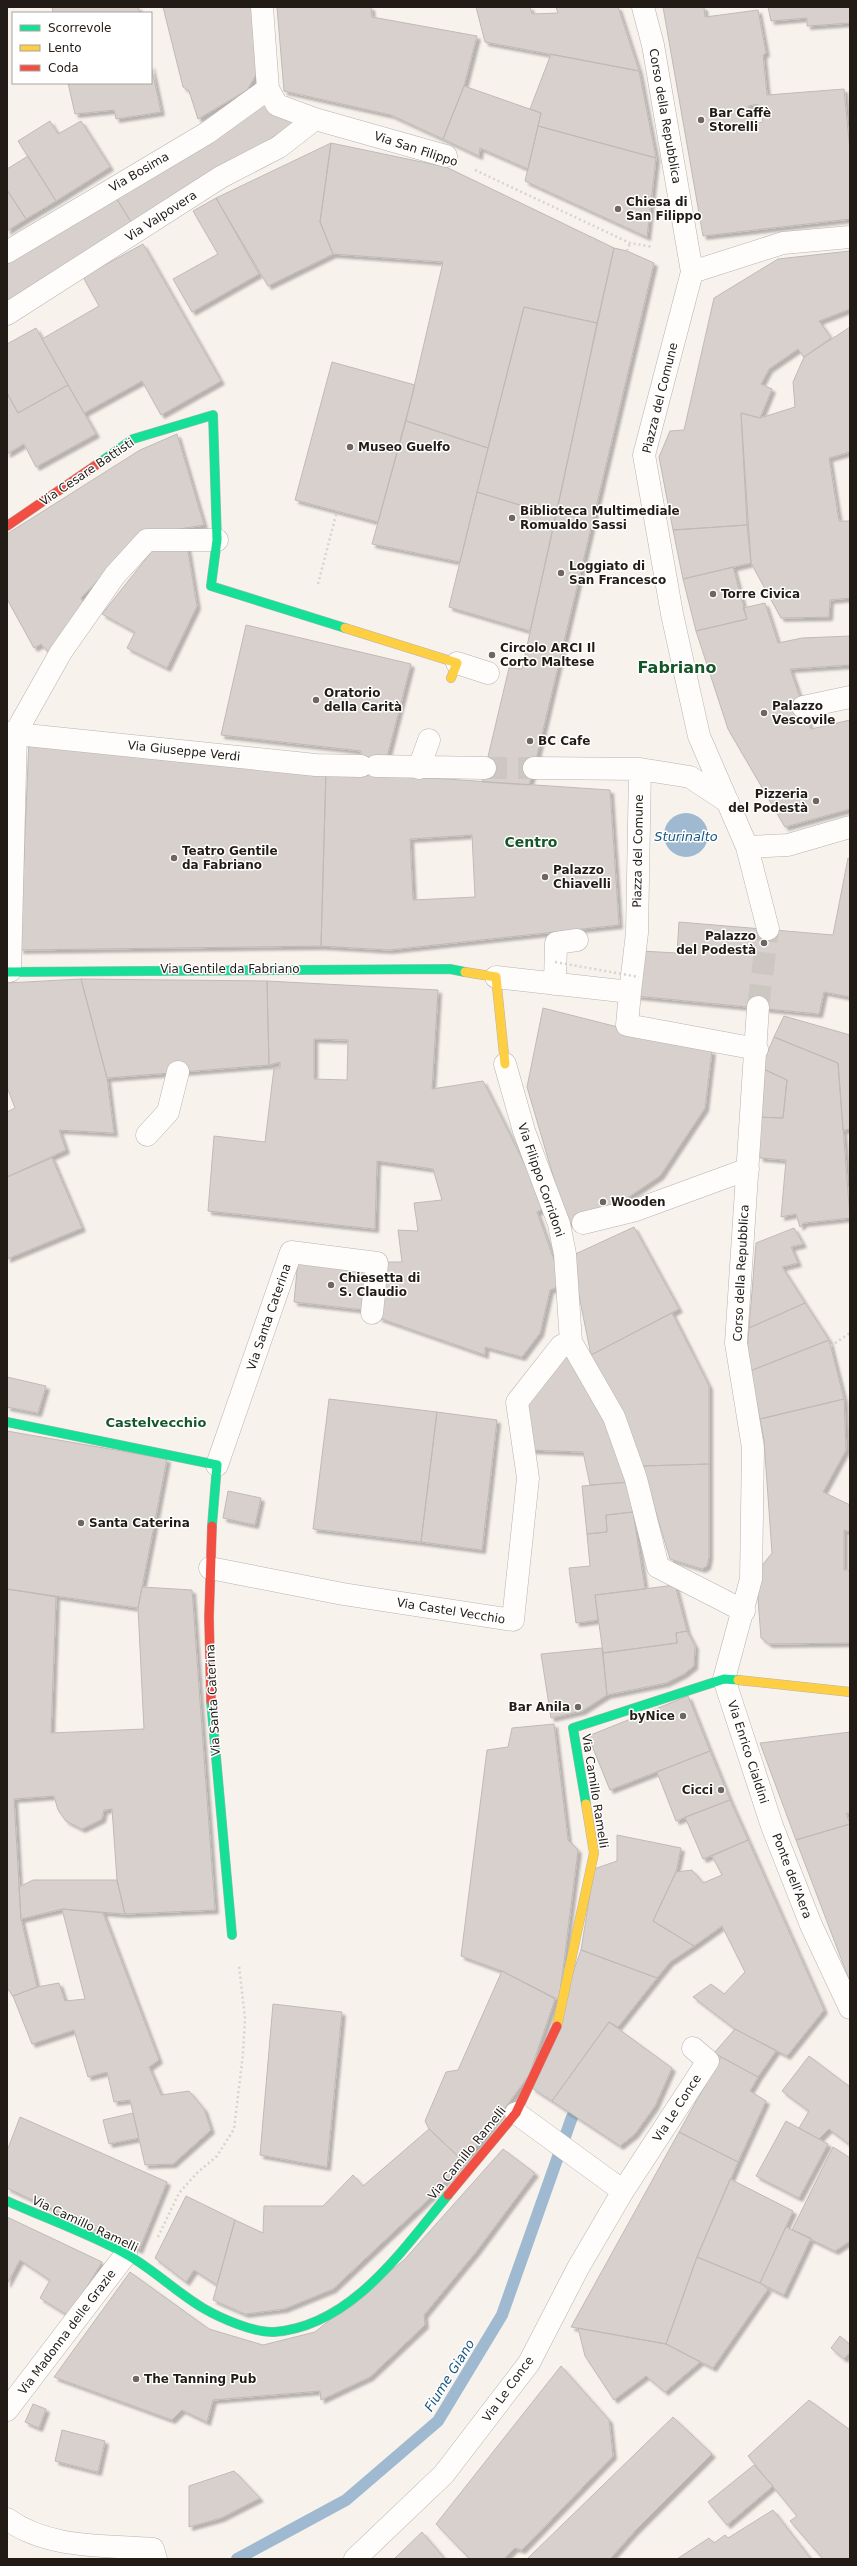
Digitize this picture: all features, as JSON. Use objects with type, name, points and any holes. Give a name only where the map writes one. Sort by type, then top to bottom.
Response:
[{"type":"street","name":"Via San Filippo","points":[[262,7],[268,89],[277,105],[315,119],[446,156]]},
{"type":"street","name":"Corso della Repubblica","points":[[643,7],[653,45],[691,262]]},
{"type":"street","name":"Via Bosima","points":[[7,252],[207,133],[268,89]]},
{"type":"street","name":"Via Valpovera","points":[[7,314],[221,177],[279,147],[315,119]]},
{"type":"street","points":[[691,262],[783,243],[850,237]]},
{"type":"street","name":"Piazza del Comune","points":[[691,262],[644,455],[672,614],[699,736],[748,847],[768,929]]},
{"type":"street","name":"Via Cesare Battisti","points":[[7,526],[133,439],[212,415],[217,540],[211,586],[416,650],[454,671]]},
{"type":"street","points":[[11,733],[61,652],[115,575],[147,540],[217,540]]},
{"type":"street","points":[[454,671],[488,673]]},
{"type":"street","points":[[803,707],[850,697]]},
{"type":"street","name":"Via Giuseppe Verdi","points":[[11,733],[316,765],[485,768]]},
{"type":"street","name":"Via Gentile da Fabriano","points":[[11,733],[8,971],[168,975],[450,969],[496,977]]},
{"type":"street","points":[[419,768],[429,740]]},
{"type":"street","points":[[534,768],[640,769],[690,777],[728,802]]},
{"type":"street","name":"Piazza del Comune","points":[[640,769],[629,934],[634,985],[627,1025],[756,1049]]},
{"type":"street","points":[[748,847],[788,845],[850,827]]},
{"type":"street","points":[[555,984],[556,943],[577,940]]},
{"type":"street","points":[[505,1064],[496,977],[555,984],[634,985]]},
{"type":"street","name":"Corso della Repubblica","points":[[724,1679],[744,1611],[751,1579],[753,1448],[744,1361],[736,1343],[758,1007]]},
{"type":"street","name":"Via Filippo Corridoni","points":[[505,1064],[524,1131],[559,1224],[565,1254],[571,1342],[614,1417],[636,1479],[658,1567],[744,1611]]},
{"type":"street","points":[[147,1135],[168,1112],[178,1072]]},
{"type":"street","points":[[583,1223],[636,1210],[748,1169]]},
{"type":"street","name":"Via Santa Caterina","points":[[232,1935],[212,1726],[210,1568],[217,1465],[291,1252],[377,1262],[372,1313]]},
{"type":"street","name":"Via Castel Vecchio","points":[[210,1568],[343,1594],[513,1620],[528,1478],[517,1402],[561,1346],[571,1342]]},
{"type":"street","points":[[7,1422],[217,1465]]},
{"type":"street","points":[[724,1679],[850,1692]]},
{"type":"street","name":"Via Enrico Cialdini","points":[[724,1679],[772,1826]]},
{"type":"street","name":"Via Camillo Ramelli","points":[[7,2202],[135,2260],[204,2308],[242,2326],[273,2332],[302,2326],[347,2305],[394,2261],[516,2113],[557,2025],[594,1853],[573,1728],[724,1679]]},
{"type":"street","name":"Ponte dell'Aera","points":[[772,1826],[811,1925],[850,2008]]},
{"type":"street","name":"Via Le Conce","points":[[355,2559],[444,2474],[529,2363],[578,2268],[623,2191],[708,2061],[693,2048]]},
{"type":"street","points":[[516,2113],[592,2170],[623,2191]]},
{"type":"street","name":"Via Madonna delle Grazie","points":[[7,2410],[135,2260]]},
{"type":"street","points":[[7,2519],[20,2528],[44,2538],[69,2543],[155,2554]]},
{"type":"path","name":"Via San Filippo","points":[[446,156],[630,243],[691,262]]},
{"type":"path","points":[[628,251],[630,243]]},
{"type":"path","points":[[309,616],[337,511]]},
{"type":"path","points":[[555,962],[634,985]]},
{"type":"path","points":[[831,1346],[850,1333]]},
{"type":"path","points":[[135,2260],[179,2193],[197,2173],[217,2156],[234,2129],[244,2054],[245,2018],[239,1967],[232,1935]]},
{"type":"water","name":"Sturinalto","points":[[682,813],[690,813],[695,814],[702,819],[707,826],[707,844],[702,851],[695,856],[682,857],[674,854],[667,847],[664,839],[664,831],[667,823],[674,816]]},
{"type":"building","points":[[52,7],[138,7],[140,12],[53,12]]},
{"type":"building","points":[[163,7],[253,7],[257,73],[247,90],[198,119],[189,91],[183,87]]},
{"type":"building","points":[[277,7],[371,7],[372,17],[477,36],[464,86],[443,139],[391,115],[284,91]]},
{"type":"building","points":[[476,7],[530,7],[532,14],[558,13],[556,7],[618,7],[639,71],[485,42]]},
{"type":"building","points":[[663,7],[704,7],[705,17],[758,10],[766,53],[763,55],[767,95],[844,89],[850,151],[850,219],[703,236]],"holes":[[[758,104],[763,122],[752,124],[748,106]]]},
{"type":"building","points":[[768,7],[850,7],[850,23],[807,26],[807,18],[771,21]]},
{"type":"building","points":[[551,54],[639,71],[656,158],[538,126],[541,113],[530,109]]},
{"type":"building","points":[[152,70],[161,112],[116,119],[114,110],[75,114],[68,84],[152,84]]},
{"type":"building","points":[[464,86],[541,113],[528,169],[480,148],[479,156],[443,139]]},
{"type":"building","points":[[264,101],[298,121],[134,227],[115,196]]},
{"type":"building","points":[[50,121],[58,134],[81,121],[110,167],[56,201],[18,141]]},
{"type":"building","name":"Chiesa di San Filippo","points":[[538,126],[656,158],[647,237],[525,181]]},
{"type":"building","points":[[331,143],[320,222],[333,254],[268,286],[216,198]]},
{"type":"building","points":[[331,143],[446,167],[614,248],[597,323],[524,307],[488,448],[406,421],[443,262],[333,254],[320,222]]},
{"type":"building","points":[[28,156],[56,201],[26,219],[7,190],[7,169]]},
{"type":"building","points":[[7,190],[26,219],[7,231]]},
{"type":"building","points":[[115,196],[133,225],[7,305],[7,264]]},
{"type":"building","points":[[216,198],[259,274],[192,312],[173,279],[218,254],[193,211]]},
{"type":"building","points":[[143,244],[221,381],[161,415],[142,381],[84,413],[42,339],[99,306],[83,277]]},
{"type":"building","name":"Loggiato di San Francesco","points":[[614,248],[627,251],[654,263],[534,768],[529,785],[482,782],[509,668],[522,669]]},
{"type":"building","points":[[850,251],[850,309],[819,321],[831,338],[804,357],[798,349],[769,369],[761,384],[772,389],[760,418],[741,413],[747,525],[673,530],[659,457],[670,431],[684,430],[714,298],[778,259]]},
{"type":"building","points":[[524,307],[597,323],[556,516],[477,492]]},
{"type":"building","points":[[850,327],[850,452],[829,458],[839,521],[850,521],[850,598],[830,600],[829,617],[781,618],[751,563],[741,413],[760,418],[795,407],[793,382],[804,357]]},
{"type":"building","points":[[36,328],[68,385],[18,413],[7,393],[7,344]]},
{"type":"building","points":[[332,362],[415,385],[378,522],[295,500]]},
{"type":"building","points":[[68,385],[96,434],[36,467],[24,444],[7,454],[7,393],[18,413]]},
{"type":"building","points":[[406,421],[488,448],[460,562],[372,544]]},
{"type":"building","points":[[177,434],[204,525],[141,535],[81,598],[86,608],[50,654],[41,644],[34,648],[7,599],[7,534],[140,450]]},
{"type":"building","points":[[477,492],[556,516],[530,631],[449,607]]},
{"type":"building","points":[[747,525],[751,563],[683,579],[673,530]]},
{"type":"building","points":[[156,546],[187,546],[197,606],[167,668],[127,648],[135,632],[102,614]]},
{"type":"building","name":"Torre Civica","points":[[733,567],[747,619],[696,631],[683,579]]},
{"type":"building","name":"Palazzo Vescovile","points":[[765,603],[778,643],[802,638],[850,636],[850,665],[790,669],[811,729],[850,720],[850,809],[785,827],[728,729],[696,631],[747,619],[743,608]]},
{"type":"building","name":"Oratorio della Carità","points":[[246,625],[411,664],[387,757],[377,755],[375,774],[361,766],[361,751],[221,735]]},
{"type":"building","name":"Teatro Gentile da Fabriano","points":[[29,740],[326,771],[321,946],[20,950]]},
{"type":"building","name":"Palazzo Chiavelli","points":[[326,771],[610,790],[619,925],[389,950],[321,946]],"holes":[[[472,835],[475,897],[413,900],[410,839]]]},
{"type":"building","name":"Palazzo del Podestà","points":[[848,858],[850,859],[850,997],[824,992],[819,1014],[636,996],[641,951],[677,953],[679,922],[833,935]]},
{"type":"building","points":[[81,979],[107,1078],[114,1133],[59,1130],[66,1150],[7,1177],[7,1112],[15,1108],[7,1087],[7,983]]},
{"type":"building","points":[[81,979],[267,981],[269,1065],[107,1078]]},
{"type":"building","points":[[267,981],[438,990],[432,1089],[483,1081],[546,1207],[537,1212],[563,1285],[550,1290],[540,1333],[522,1357],[485,1347],[485,1355],[379,1318],[382,1262],[402,1262],[398,1230],[418,1231],[414,1203],[442,1200],[433,1169],[377,1161],[375,1229],[208,1211],[214,1136],[265,1142],[274,1068],[280,1068],[280,1062],[269,1065]],"holes":[[[314,1039],[348,1040],[347,1080],[314,1079]]]},
{"type":"building","points":[[543,1008],[712,1051],[705,1108],[660,1176],[603,1214],[583,1223],[567,1223],[527,1087]]},
{"type":"building","points":[[784,1016],[850,1035],[850,1129],[843,1130],[838,1063],[774,1037]]},
{"type":"building","points":[[774,1037],[838,1063],[850,1218],[804,1223],[800,1227],[796,1214],[781,1217],[786,1160],[760,1158],[756,1117],[783,1118],[787,1080],[761,1068]]},
{"type":"building","points":[[761,1068],[787,1080],[783,1118],[756,1117]]},
{"type":"building","points":[[52,1158],[82,1228],[7,1259],[7,1177]]},
{"type":"building","points":[[634,1227],[679,1309],[591,1355],[571,1256]]},
{"type":"building","points":[[794,1228],[803,1244],[791,1247],[798,1263],[782,1267],[805,1303],[749,1328],[756,1243]]},
{"type":"building","name":"Chiesetta di S. Claudio","points":[[298,1260],[369,1267],[364,1310],[294,1302]]},
{"type":"building","points":[[805,1303],[829,1340],[750,1371],[747,1352],[749,1328]]},
{"type":"building","points":[[672,1313],[709,1386],[709,1464],[642,1466],[624,1414],[591,1355]]},
{"type":"building","points":[[829,1340],[844,1399],[760,1419],[750,1371]]},
{"type":"building","points":[[563,1350],[606,1421],[630,1482],[590,1485],[583,1452],[529,1450],[527,1408]]},
{"type":"building","points":[[7,1377],[46,1386],[38,1413],[7,1407]]},
{"type":"building","points":[[329,1399],[437,1412],[421,1542],[313,1529]]},
{"type":"building","points":[[844,1399],[846,1450],[823,1492],[850,1505],[850,1532],[844,1530],[844,1570],[850,1570],[850,1643],[769,1644],[761,1638],[756,1573],[772,1553],[764,1440],[760,1419]]},
{"type":"building","points":[[437,1412],[497,1420],[482,1550],[421,1542]]},
{"type":"building","name":"Santa Caterina","points":[[7,1431],[167,1459],[138,1608],[7,1589]]},
{"type":"building","points":[[709,1464],[709,1557],[707,1566],[702,1569],[670,1559],[642,1466]]},
{"type":"building","points":[[630,1482],[633,1512],[606,1515],[607,1532],[587,1534],[582,1486]]},
{"type":"building","points":[[228,1491],[261,1498],[255,1525],[223,1518]]},
{"type":"building","points":[[633,1512],[645,1589],[595,1595],[598,1620],[576,1623],[569,1568],[590,1566],[587,1534],[607,1532],[606,1515]]},
{"type":"building","points":[[675,1585],[687,1631],[676,1633],[677,1643],[603,1653],[595,1595]]},
{"type":"building","points":[[142,1587],[192,1590],[215,1910],[125,1914],[117,1880],[112,1809],[104,1810],[102,1819],[82,1829],[66,1821],[58,1810],[54,1796],[14,1799],[21,1919],[37,1987],[13,1996],[7,1988],[7,1589],[56,1597],[51,1733],[144,1729],[138,1608]]},
{"type":"building","points":[[687,1631],[695,1646],[694,1666],[684,1674],[666,1683],[607,1695],[603,1653],[677,1643],[676,1633]]},
{"type":"building","points":[[602,1648],[607,1695],[582,1711],[551,1718],[541,1654]]},
{"type":"building","points":[[688,1696],[710,1751],[610,1790],[588,1736]]},
{"type":"building","points":[[554,1724],[568,1840],[578,1850],[559,2000],[502,1971],[461,1956],[487,1750],[508,1747],[512,1728]]},
{"type":"building","points":[[850,1732],[850,1813],[846,1813],[850,1824],[796,1840],[760,1743]]},
{"type":"building","points":[[710,1751],[730,1800],[676,1821],[657,1772]]},
{"type":"building","points":[[730,1800],[748,1840],[703,1859],[685,1817]]},
{"type":"building","points":[[850,1824],[850,1982],[796,1840]]},
{"type":"building","points":[[617,1835],[681,1848],[676,1872],[653,1921],[694,1946],[670,1962],[657,1978],[581,1950],[594,1869],[617,1861]]},
{"type":"building","points":[[748,1840],[824,2010],[787,2056],[735,2029],[693,1997],[711,1984],[724,1994],[745,1972],[722,1926],[694,1946],[653,1921],[676,1872],[692,1870],[703,1883],[722,1875],[712,1856]]},
{"type":"building","points":[[33,1880],[117,1880],[125,1914],[62,1909],[21,1919],[19,1887]]},
{"type":"building","points":[[62,1909],[103,1913],[159,2060],[149,2067],[161,2095],[189,2091],[204,2109],[211,2130],[173,2164],[145,2165],[130,2100],[114,2102],[107,2072],[88,2077],[74,2030],[32,2044],[13,1996],[37,1987],[59,1983],[65,2001],[85,1999]]},
{"type":"building","points":[[581,1950],[657,1978],[618,2027],[609,2022],[552,2101],[532,2088]]},
{"type":"building","points":[[502,1971],[555,1999],[529,2075],[481,2141],[463,2161],[429,2129],[425,2121],[446,2072],[458,2070]]},
{"type":"building","points":[[273,2004],[342,2012],[327,2167],[260,2155]]},
{"type":"building","points":[[609,2022],[672,2068],[655,2106],[635,2134],[620,2146],[552,2101]]},
{"type":"building","points":[[735,2029],[776,2051],[758,2077],[714,2053]]},
{"type":"building","points":[[809,2056],[850,2087],[850,2145],[829,2129],[819,2139],[799,2128],[809,2111],[782,2091]]},
{"type":"building","points":[[721,2057],[758,2077],[750,2091],[766,2101],[738,2162],[679,2132]]},
{"type":"building","points":[[133,2113],[139,2138],[109,2144],[103,2120]]},
{"type":"building","points":[[20,2117],[167,2182],[139,2250],[7,2188],[7,2151]]},
{"type":"building","points":[[786,2121],[828,2144],[799,2198],[756,2176]]},
{"type":"building","points":[[429,2129],[463,2161],[433,2195],[333,2289],[284,2309],[245,2314],[213,2300],[235,2220],[263,2233],[264,2206],[323,2206],[353,2175],[363,2186]]},
{"type":"building","points":[[679,2132],[738,2162],[697,2257],[666,2344],[571,2327]]},
{"type":"building","points":[[833,2147],[850,2158],[850,2241],[835,2251],[792,2230]]},
{"type":"building","points":[[503,2149],[535,2173],[476,2252],[424,2315],[425,2325],[370,2377],[321,2400],[320,2391],[213,2400],[207,2422],[182,2410],[172,2420],[54,2377],[130,2272],[209,2329],[263,2345],[315,2332],[404,2260]]},
{"type":"building","points":[[730,2179],[793,2211],[760,2283],[697,2257]]},
{"type":"building","points":[[186,2196],[235,2220],[217,2285],[194,2270],[186,2282],[155,2258]]},
{"type":"building","points":[[7,2217],[102,2262],[69,2316],[40,2298],[50,2280],[20,2260],[7,2284]]},
{"type":"building","points":[[786,2227],[811,2238],[784,2295],[760,2283]]},
{"type":"building","points":[[697,2257],[760,2283],[768,2289],[713,2368],[666,2344]]},
{"type":"building","points":[[578,2328],[666,2344],[700,2362],[665,2392],[646,2376],[614,2400],[585,2356]]},
{"type":"building","points":[[840,2336],[850,2345],[850,2352],[844,2359],[831,2348]]},
{"type":"building","points":[[561,2366],[609,2420],[613,2456],[522,2550],[515,2548],[504,2559],[470,2559],[436,2524]]},
{"type":"building","points":[[809,2400],[850,2430],[850,2559],[823,2559],[790,2521],[797,2516],[748,2456]]},
{"type":"building","points":[[33,2404],[46,2409],[39,2428],[25,2422]]},
{"type":"building","points":[[673,2417],[712,2454],[634,2532],[610,2559],[527,2559]]},
{"type":"building","points":[[62,2430],[105,2441],[98,2472],[55,2461]]},
{"type":"building","points":[[754,2465],[773,2486],[727,2525],[708,2502]]},
{"type":"building","points":[[234,2471],[260,2498],[221,2518],[189,2527],[189,2486]]},
{"type":"building","points":[[773,2510],[811,2559],[677,2559],[709,2538],[714,2543],[725,2535],[728,2538]]},
{"type":"building","points":[[422,2532],[445,2559],[394,2559]]},
{"type":"waterway","name":"Fiume Giano","points":[[237,2559],[346,2500],[438,2421],[502,2315],[572,2117]]},
{"type":"tunnel","points":[[485,768],[534,768]]},
{"type":"tunnel","points":[[758,1007],[768,929]]},
{"type":"traffic: fast","points":[[99,463],[133,439],[213,415],[217,540],[211,586],[345,628]]},
{"type":"traffic: fast","points":[[7,972],[450,969],[465,972]]},
{"type":"traffic: fast","points":[[7,1422],[217,1465],[212,1526]]},
{"type":"traffic: fast","points":[[586,1804],[573,1728],[724,1679],[738,1680]]},
{"type":"traffic: fast","points":[[211,1701],[232,1935]]},
{"type":"traffic: fast","points":[[7,2201],[83,2233],[126,2254],[193,2302],[218,2316],[257,2330],[274,2332],[302,2327],[328,2316],[351,2301],[373,2282],[393,2261],[448,2195]]},
{"type":"traffic: slow","points":[[345,628],[457,663],[451,678]]},
{"type":"traffic: slow","points":[[465,972],[496,977],[505,1064]]},
{"type":"traffic: slow","points":[[738,1680],[850,1692]]},
{"type":"traffic: slow","points":[[557,2026],[594,1853],[586,1804]]},
{"type":"traffic: jam","points":[[7,526],[99,463]]},
{"type":"traffic: jam","points":[[211,1701],[209,1617],[212,1526]]},
{"type":"traffic: jam","points":[[448,2195],[516,2113],[557,2026]]},
{"type":"place","name":"Bar Caffè Storelli","points":[[701,120]]},
{"type":"place","name":"Chiesa di San Filippo","points":[[618,209]]},
{"type":"place","name":"Museo Guelfo","points":[[350,447]]},
{"type":"place","name":"Biblioteca Multimediale Romualdo Sassi","points":[[512,518]]},
{"type":"place","name":"Loggiato di San Francesco","points":[[561,573]]},
{"type":"place","name":"Torre Civica","points":[[713,594]]},
{"type":"place","name":"Circolo ARCI Il Corto Maltese","points":[[492,655]]},
{"type":"place","name":"Oratorio della Carità","points":[[316,700]]},
{"type":"place","name":"Palazzo Vescovile","points":[[764,713]]},
{"type":"place","name":"BC Cafe","points":[[530,741]]},
{"type":"place","name":"Pizzeria del Podestà","points":[[816,801]]},
{"type":"place","name":"Teatro Gentile da Fabriano","points":[[174,858]]},
{"type":"place","name":"Palazzo Chiavelli","points":[[545,877]]},
{"type":"place","name":"Palazzo del Podestà","points":[[764,943]]},
{"type":"place","name":"Wooden","points":[[603,1202]]},
{"type":"place","name":"Chiesetta di S. Claudio","points":[[331,1285]]},
{"type":"place","name":"Santa Caterina","points":[[81,1523]]},
{"type":"place","name":"Bar Anila","points":[[578,1707]]},
{"type":"place","name":"byNice","points":[[683,1716]]},
{"type":"place","name":"Cicci","points":[[721,1790]]},
{"type":"place","name":"The Tanning Pub","points":[[136,2379]]},
{"type":"district","name":"Fabriano","points":[[677,667]]},
{"type":"district","name":"Centro","points":[[531,842]]},
{"type":"district","name":"Castelvecchio","points":[[156,1422]]}]
